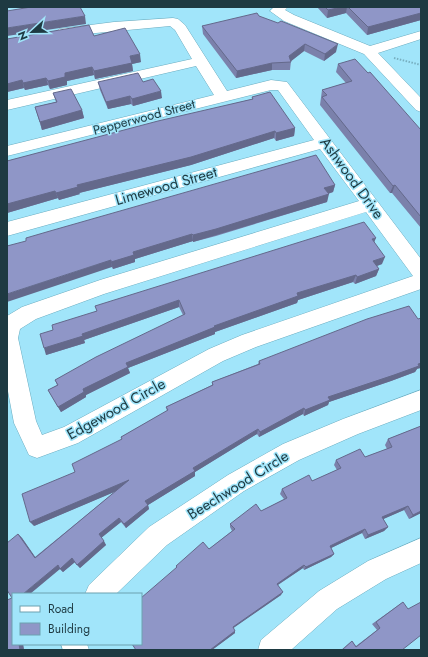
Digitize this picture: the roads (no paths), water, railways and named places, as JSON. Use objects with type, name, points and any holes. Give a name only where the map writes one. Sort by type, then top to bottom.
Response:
[{"type":"street","points":[[281,7],[277,11],[289,18],[369,51],[421,107]]},
{"type":"street","points":[[49,33],[114,26],[173,22],[180,28],[222,96]]},
{"type":"street","points":[[369,51],[421,35]]},
{"type":"street","points":[[7,105],[200,61]]},
{"type":"street","name":"Pepperwood Street","points":[[7,150],[222,96],[282,84]]},
{"type":"street","name":"Ashwood Drive","points":[[282,84],[421,273]]},
{"type":"street","name":"Limewood Street","points":[[7,229],[325,142]]},
{"type":"street","name":"Edgewood Circle","points":[[370,204],[100,288],[29,313],[12,324],[8,338],[25,424],[37,447],[70,436],[216,355],[249,341],[421,281]]},
{"type":"street","name":"Beechwood Circle","points":[[99,593],[158,536],[236,483],[291,452],[351,426],[421,400]]},
{"type":"street","points":[[270,650],[328,600],[377,570],[421,550]]}]
